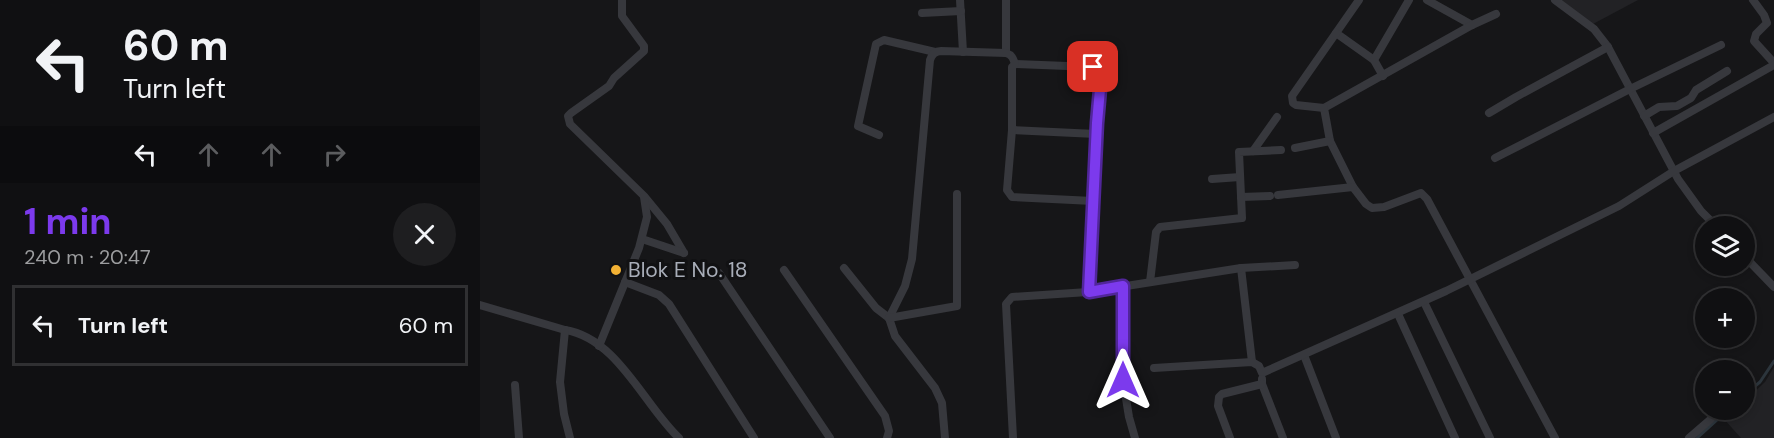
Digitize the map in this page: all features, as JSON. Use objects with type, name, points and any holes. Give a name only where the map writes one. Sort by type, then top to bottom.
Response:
[{"type":"street","points":[[621,0],[622,16],[644,46],[644,51],[621,71],[609,86],[568,117],[570,124],[644,196],[667,224],[684,253],[642,239]]},
{"type":"street","points":[[960,0],[963,52]]},
{"type":"street","points":[[1006,0],[1006,53]]},
{"type":"street","points":[[1359,0],[1292,96],[1293,103],[1296,105],[1324,108],[1472,25],[1496,14]]},
{"type":"street","points":[[1374,60],[1409,0]]},
{"type":"street","points":[[1427,0],[1472,25]]},
{"type":"street","points":[[1555,0],[1600,34],[1674,171],[1691,199],[1707,216]]},
{"type":"street","points":[[1653,133],[1774,64],[1754,41],[1756,34],[1767,23],[1753,0]]},
{"type":"street","points":[[922,13],[961,11]]},
{"type":"street","points":[[1336,33],[1374,60],[1383,76]]},
{"type":"street","points":[[879,135],[858,126],[876,44],[881,40],[935,52],[1006,53],[1012,56],[1015,64]]},
{"type":"street","points":[[1495,158],[1722,45]]},
{"type":"street","points":[[1489,113],[1608,47]]},
{"type":"street","points":[[889,318],[905,286],[912,259],[930,60],[935,52]]},
{"type":"street","points":[[1015,64],[1012,67],[1012,130],[1007,190],[1012,197],[1093,201]]},
{"type":"street","points":[[1015,64],[1098,68],[1101,78],[1096,134],[1089,292]]},
{"type":"street","points":[[1644,116],[1659,107],[1677,106],[1690,98],[1696,90],[1727,71]]},
{"type":"street","points":[[1324,108],[1330,141],[1353,187],[1366,204],[1376,208],[1384,207],[1417,193],[1423,194],[1427,199],[1555,438]]},
{"type":"street","points":[[1253,151],[1277,117]]},
{"type":"street","points":[[1262,373],[1424,302],[1618,206],[1674,171],[1774,117]]},
{"type":"street","points":[[1012,130],[1096,134]]},
{"type":"street","points":[[1295,148],[1330,141]]},
{"type":"street","points":[[1150,282],[1157,230],[1160,227],[1242,218],[1239,152],[1281,150]]},
{"type":"street","points":[[1212,179],[1240,177]]},
{"type":"street","points":[[1241,197],[1353,187]]},
{"type":"street","points":[[889,318],[957,306],[957,194]]},
{"type":"street","points":[[599,346],[642,239],[647,217],[644,196]]},
{"type":"street","points":[[1013,438],[1006,304],[1009,299],[1016,296],[1089,292],[1241,267],[1295,265]]},
{"type":"street","points":[[1241,267],[1252,362]]},
{"type":"street","points":[[1755,267],[1774,287]]},
{"type":"street","points":[[844,268],[876,308],[889,318],[895,336],[935,388],[942,403],[945,438]]},
{"type":"street","points":[[784,270],[885,416],[889,431],[887,438]]},
{"type":"street","points":[[719,273],[830,438]]},
{"type":"street","points":[[626,282],[659,295],[666,301],[754,438]]},
{"type":"street","points":[[1123,286],[1123,380],[1130,438]]},
{"type":"street","points":[[1424,302],[1490,438]]},
{"type":"street","points":[[480,305],[577,332],[599,346],[612,357],[679,438]]},
{"type":"street","points":[[1398,314],[1455,438]]},
{"type":"street","points":[[565,330],[560,382],[570,438]]},
{"type":"street","points":[[1304,355],[1336,438]]},
{"type":"street","points":[[1154,368],[1252,362],[1259,366],[1262,373],[1262,384],[1283,438]]},
{"type":"street","points":[[1230,438],[1218,406],[1219,397],[1222,394],[1262,384]]},
{"type":"street","points":[[515,385],[519,438]]},
{"type":"street","points":[[1129,417],[1135,438]]},
{"type":"street","points":[[1691,437],[1710,420]]},
{"type":"shaded area","points":[[1560,0],[1638,0],[1593,24]]},
{"type":"shaded area","points":[[1774,367],[1774,438],[1741,438],[1725,420],[1755,420],[1755,392],[1765,382]]},
{"type":"waterway","points":[[1755,386],[1774,361]]},
{"type":"waterway","points":[[1697,438],[1717,420]]},
{"type":"place","name":"Blok E No. 18","points":[[616,270]]},
{"type":"route","points":[[1093,67],[1100,70],[1101,78],[1089,292],[1123,286],[1123,380]]}]
